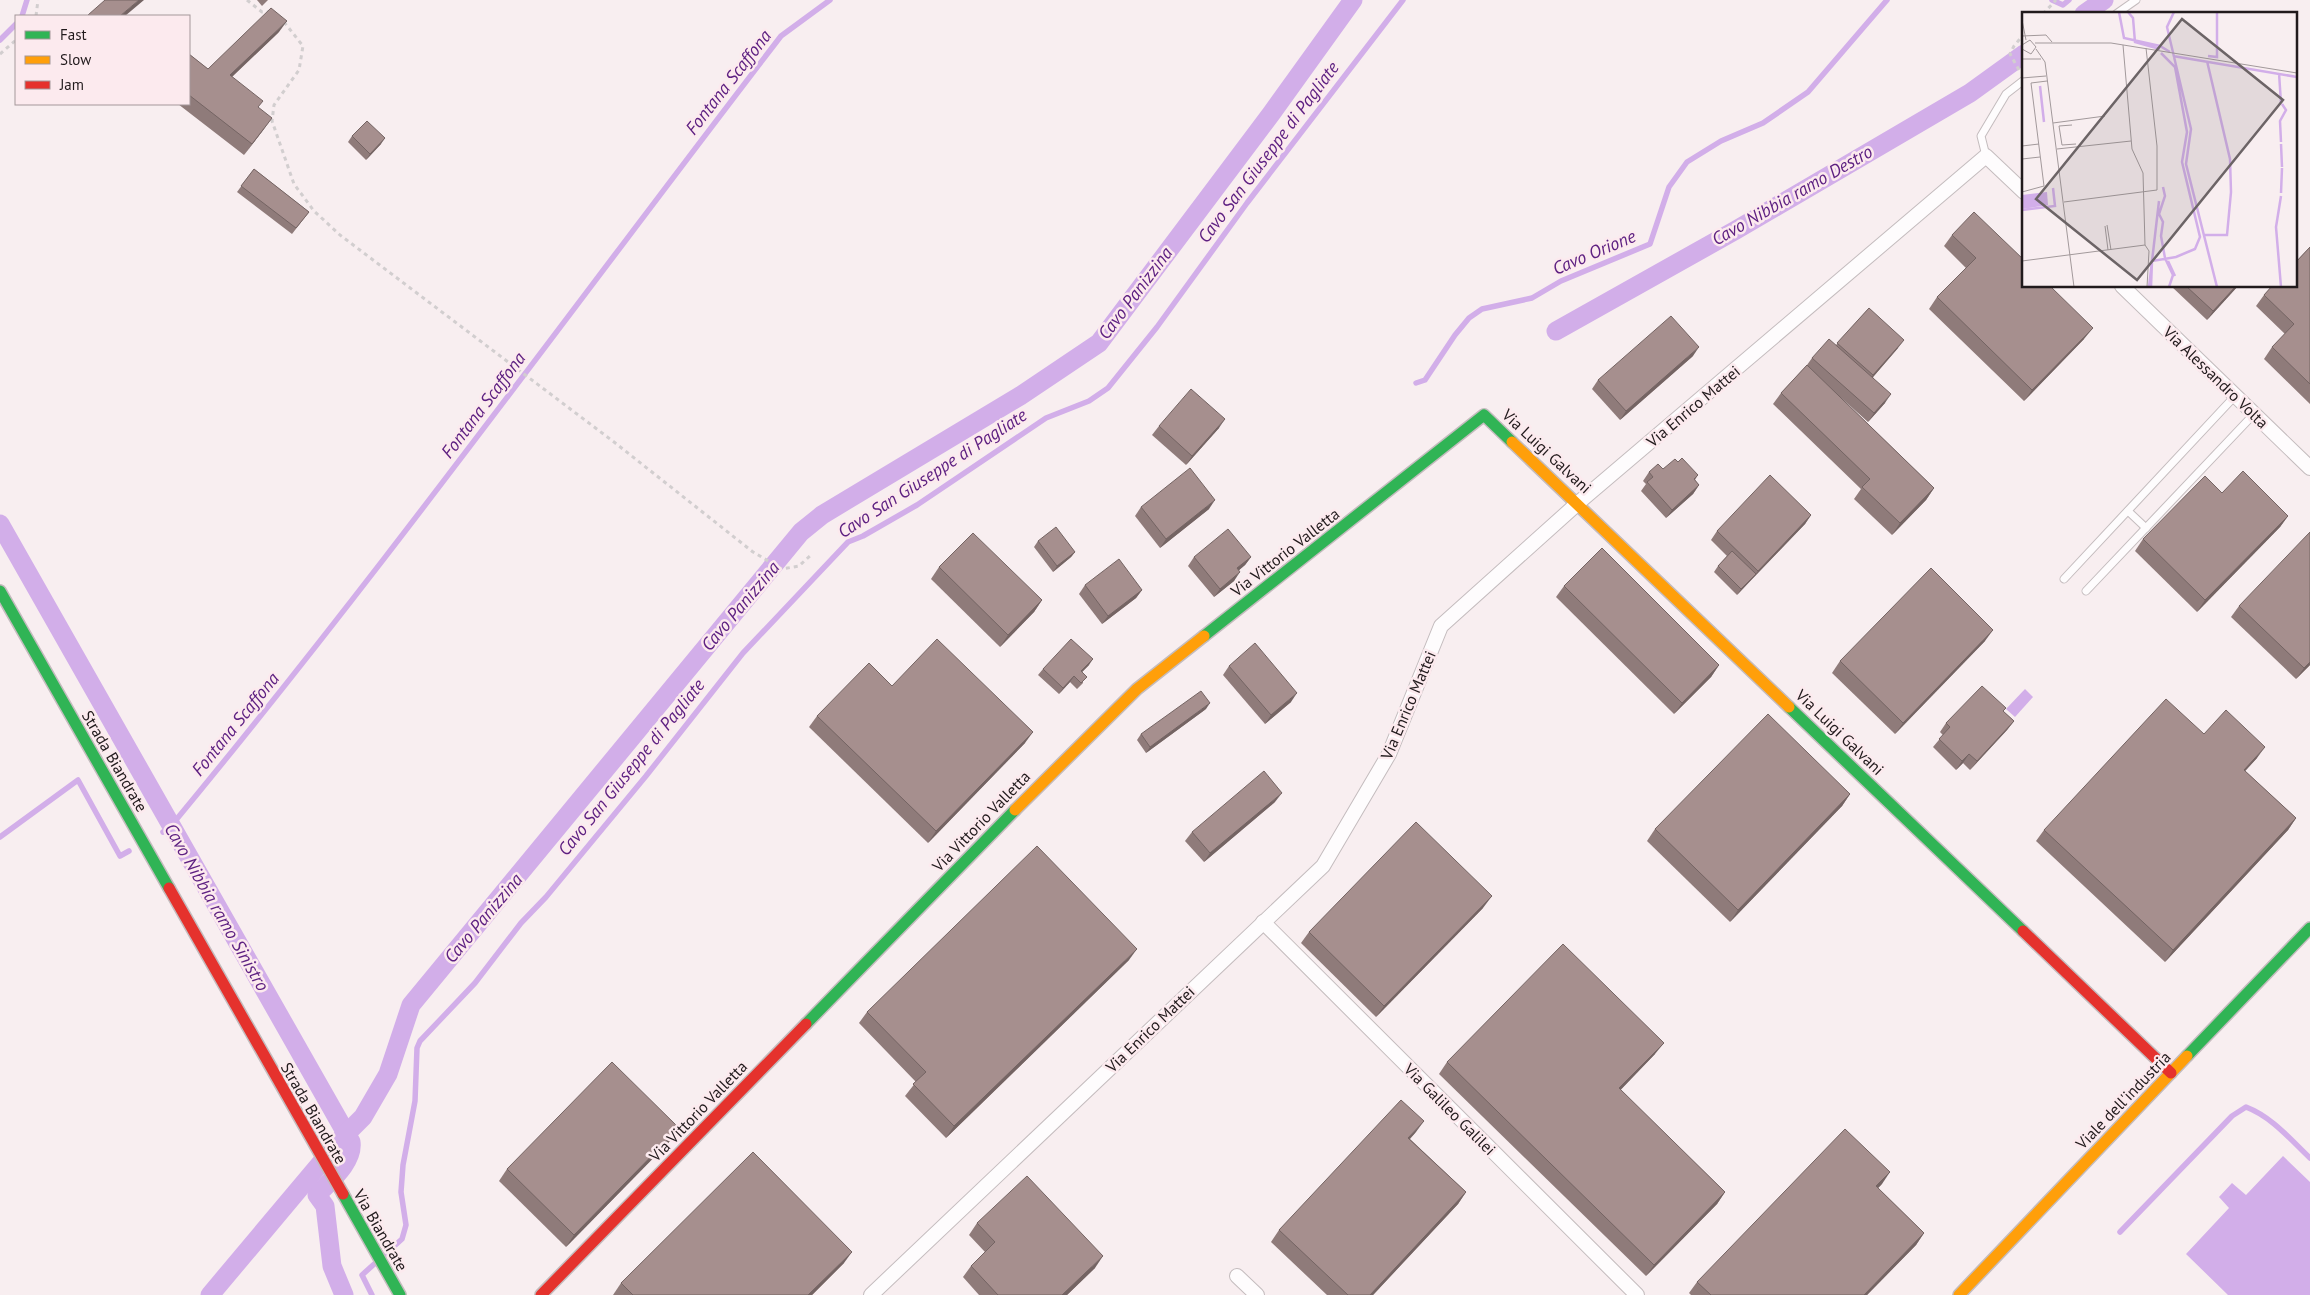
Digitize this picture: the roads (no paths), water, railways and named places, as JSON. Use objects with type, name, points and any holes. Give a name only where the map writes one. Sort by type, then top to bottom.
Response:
[{"type":"street","points":[[1986,156],[2022,190]]},
{"type":"street","name":"Via Enrico Mattei","points":[[871,1295],[1323,866],[1389,754],[1441,626],[1578,503],[1986,156]]},
{"type":"street","name":"Via Alessandro Volta","points":[[2124,288],[2310,468]]},
{"type":"street","name":"Via Luigi Galvani","points":[[1484,415],[2171,1073]]},
{"type":"street","name":"Via Vittorio Valletta","points":[[541,1295],[1072,751],[1137,689],[1484,415]]},
{"type":"street","name":"Strada Biandrate","points":[[0,592],[334,1181]]},
{"type":"street","name":"Via Galileo Galilei","points":[[1263,922],[1637,1295]]},
{"type":"street","name":"Viale dell'industria","points":[[1959,1295],[2310,928]]},
{"type":"street","name":"Via Biandrate","points":[[334,1181],[400,1295]]},
{"type":"street","points":[[1237,1276],[1256,1295]]},
{"type":"lane","points":[[2119,12],[2136,0]]},
{"type":"lane","points":[[1986,156],[1981,136],[2006,94],[2022,82]]},
{"type":"lane","points":[[2064,579],[2236,396]]},
{"type":"lane","points":[[2086,591],[2254,414]]},
{"type":"lane","points":[[2128,511],[2146,528]]},
{"type":"waterway","points":[[22,15],[27,0]]},
{"type":"waterway","name":"Fontana Scaffona","points":[[163,832],[171,826],[250,729],[404,533],[781,36],[830,0]]},
{"type":"waterway","name":"Cavo Panizzina","points":[[210,1295],[341,1139],[363,1117],[388,1074],[411,1005],[801,532],[822,515],[1020,396],[1099,343],[1271,114],[1353,0]]},
{"type":"waterway","name":"Cavo San Giuseppe di Pagliate","points":[[372,1295],[362,1275],[402,1239],[406,1225],[401,1192],[403,1165],[415,1101],[417,1048],[420,1041],[475,983],[521,923],[546,897],[646,776],[743,653],[848,542],[863,536],[917,505],[1046,418],[1089,401],[1108,388],[1157,327],[1247,203],[1403,0]]},
{"type":"waterway","name":"Cavo Orione","points":[[1416,383],[1425,380],[1455,335],[1469,318],[1482,309],[1532,298],[1561,281],[1650,244],[1669,187],[1687,162],[1721,141],[1763,123],[1808,92],[1887,0]]},
{"type":"waterway","name":"Cavo San Giuseppe di Pagliate","points":[[2052,0],[2063,5],[2069,0]]},
{"type":"waterway","name":"Cavo Nibbia ramo Destro","points":[[2093,0],[2097,5]]},
{"type":"waterway","name":"Cavo Nibbia ramo Destro","points":[[2087,12],[2104,0]]},
{"type":"waterway","points":[[0,40],[15,25]]},
{"type":"waterway","name":"Cavo Nibbia ramo Destro","points":[[1556,331],[1736,230],[1970,93],[2022,55]]},
{"type":"waterway","name":"Cavo Nibbia ramo Sinistro","points":[[0,524],[351,1142],[349,1157],[345,1164],[317,1195],[325,1206],[332,1266],[344,1295]]},
{"type":"waterway","name":"Fontana Scaffona","points":[[0,837],[78,780],[120,856],[129,851]]},
{"type":"waterway","points":[[2120,1232],[2232,1116],[2246,1107],[2272,1123],[2310,1158]]}]
